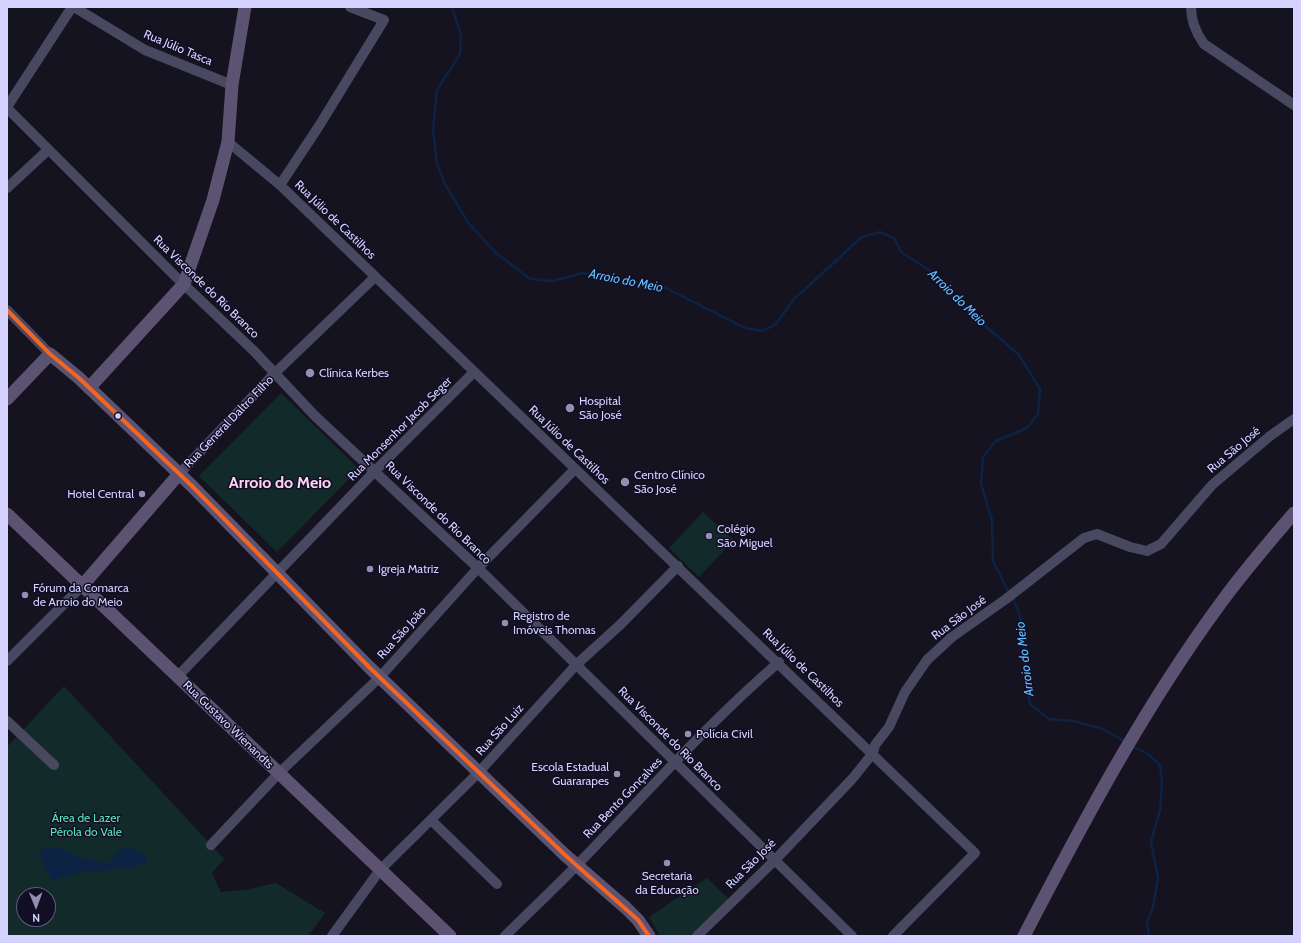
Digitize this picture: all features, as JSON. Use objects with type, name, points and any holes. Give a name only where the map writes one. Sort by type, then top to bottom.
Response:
[{"type":"main road","points":[[89,388],[184,284],[213,200],[228,142],[232,85],[245,7]]},
{"type":"main road","points":[[7,399],[50,354],[89,388],[179,474],[278,572],[380,677],[577,865],[638,920],[649,936]]},
{"type":"main road","name":"Rua General Daltro Filho","points":[[82,586],[179,474]]},
{"type":"main road","points":[[1024,936],[1112,773],[1152,706],[1224,599],[1294,513]]},
{"type":"main road","name":"Rua Gustavo Wienandts","points":[[7,514],[450,936]]},
{"type":"street","name":"Rua Júlio Tasca","points":[[73,7],[145,50],[232,85]]},
{"type":"street","points":[[7,108],[73,7]]},
{"type":"street","points":[[280,185],[319,126],[384,20],[350,7]]},
{"type":"street","points":[[1191,7],[1191,17],[1198,36],[1204,44],[1294,105]]},
{"type":"street","name":"Rua Visconde do Rio Branco","points":[[7,108],[275,373],[315,416],[478,568],[852,936]]},
{"type":"street","name":"Rua Júlio de Castilhos","points":[[228,142],[280,185],[575,469],[779,662],[976,853],[893,936]]},
{"type":"street","points":[[7,188],[48,150]]},
{"type":"street","name":"Rua General Daltro Filho","points":[[179,474],[275,373],[375,277]]},
{"type":"street","points":[[7,310],[50,354]]},
{"type":"street","name":"Rua Monsenhor Jacob Seger","points":[[177,677],[375,471],[474,372]]},
{"type":"street","name":"Rua São José","points":[[697,936],[774,860],[853,778],[873,753],[875,745],[890,727],[905,692],[927,660],[952,637],[1006,599],[1084,538],[1097,534],[1130,547],[1147,551],[1161,544],[1212,485],[1270,436],[1294,420]]},
{"type":"street","name":"Rua São João","points":[[211,846],[279,773],[380,677],[478,568],[575,469]]},
{"type":"street","name":"Rua São Luiz","points":[[332,936],[380,870],[479,772],[576,665],[621,624],[678,566]]},
{"type":"street","name":"Rua General Daltro Filho","points":[[7,661],[82,586]]},
{"type":"street","name":"Rua Bento Gonçalves","points":[[505,936],[577,865],[675,762],[752,686],[779,662]]},
{"type":"street","points":[[7,721],[54,765]]},
{"type":"street","points":[[431,820],[497,884]]},
{"type":"green space","points":[[281,393],[359,469],[277,552],[199,476]]},
{"type":"green space","points":[[703,512],[734,540],[699,577],[669,548]]},
{"type":"green space","name":"Área de Lazer Pérola do Vale","points":[[64,686],[224,859],[212,873],[221,892],[245,890],[276,883],[325,913],[308,936],[7,936],[7,747]]},
{"type":"green space","points":[[707,878],[729,899],[690,936],[660,936],[649,917]]},
{"type":"water","points":[[54,847],[62,848],[76,856],[96,860],[106,865],[111,862],[125,847],[143,852],[147,855],[146,863],[132,867],[116,868],[105,871],[87,871],[54,880],[51,879],[38,853],[43,849]]},
{"type":"waterway","name":"Arroio do Meio","points":[[452,7],[461,35],[460,54],[437,90],[433,129],[437,164],[445,184],[469,224],[496,253],[530,279],[553,281],[582,273],[666,288],[745,328],[763,331],[776,324],[794,299],[862,237],[880,232],[894,238],[901,252],[932,272],[952,297],[1019,355],[1040,389],[1038,414],[1027,428],[996,441],[983,457],[981,484],[992,520],[993,561],[1009,593]]},
{"type":"waterway","name":"Arroio do Meio","points":[[1012,597],[1018,610],[1025,638],[1025,669],[1030,704],[1049,719],[1074,721],[1103,729],[1126,742]]},
{"type":"waterway","name":"Arroio do Meio","points":[[1132,746],[1148,754],[1160,765],[1162,782],[1160,810],[1151,842],[1158,878],[1153,907],[1147,923],[1149,936]]},
{"type":"transit line","points":[[7,310],[50,354],[79,378],[192,486],[369,667],[565,855],[638,920],[649,936]]},
{"type":"place","name":"Clínica Kerbes","points":[[310,373]]},
{"type":"place","name":"Hospital São José","points":[[570,408]]},
{"type":"place","name":"Centro Clínico São José","points":[[625,482]]},
{"type":"place","name":"Hotel Central","points":[[142,494]]},
{"type":"place","name":"Colégio São Miguel","points":[[709,536]]},
{"type":"place","name":"Igreja Matriz","points":[[370,569]]},
{"type":"place","name":"Fórum da Comarca de Arroio do Meio","points":[[25,595]]},
{"type":"place","name":"Registro de Imóveis Thomas","points":[[505,623]]},
{"type":"place","name":"Polícia Civil","points":[[688,734]]},
{"type":"place","name":"Escola Estadual Guararapes","points":[[617,774]]},
{"type":"place","name":"Secretaria da Educação","points":[[667,863]]},
{"type":"district","name":"Arroio do Meio","points":[[280,483]]}]
